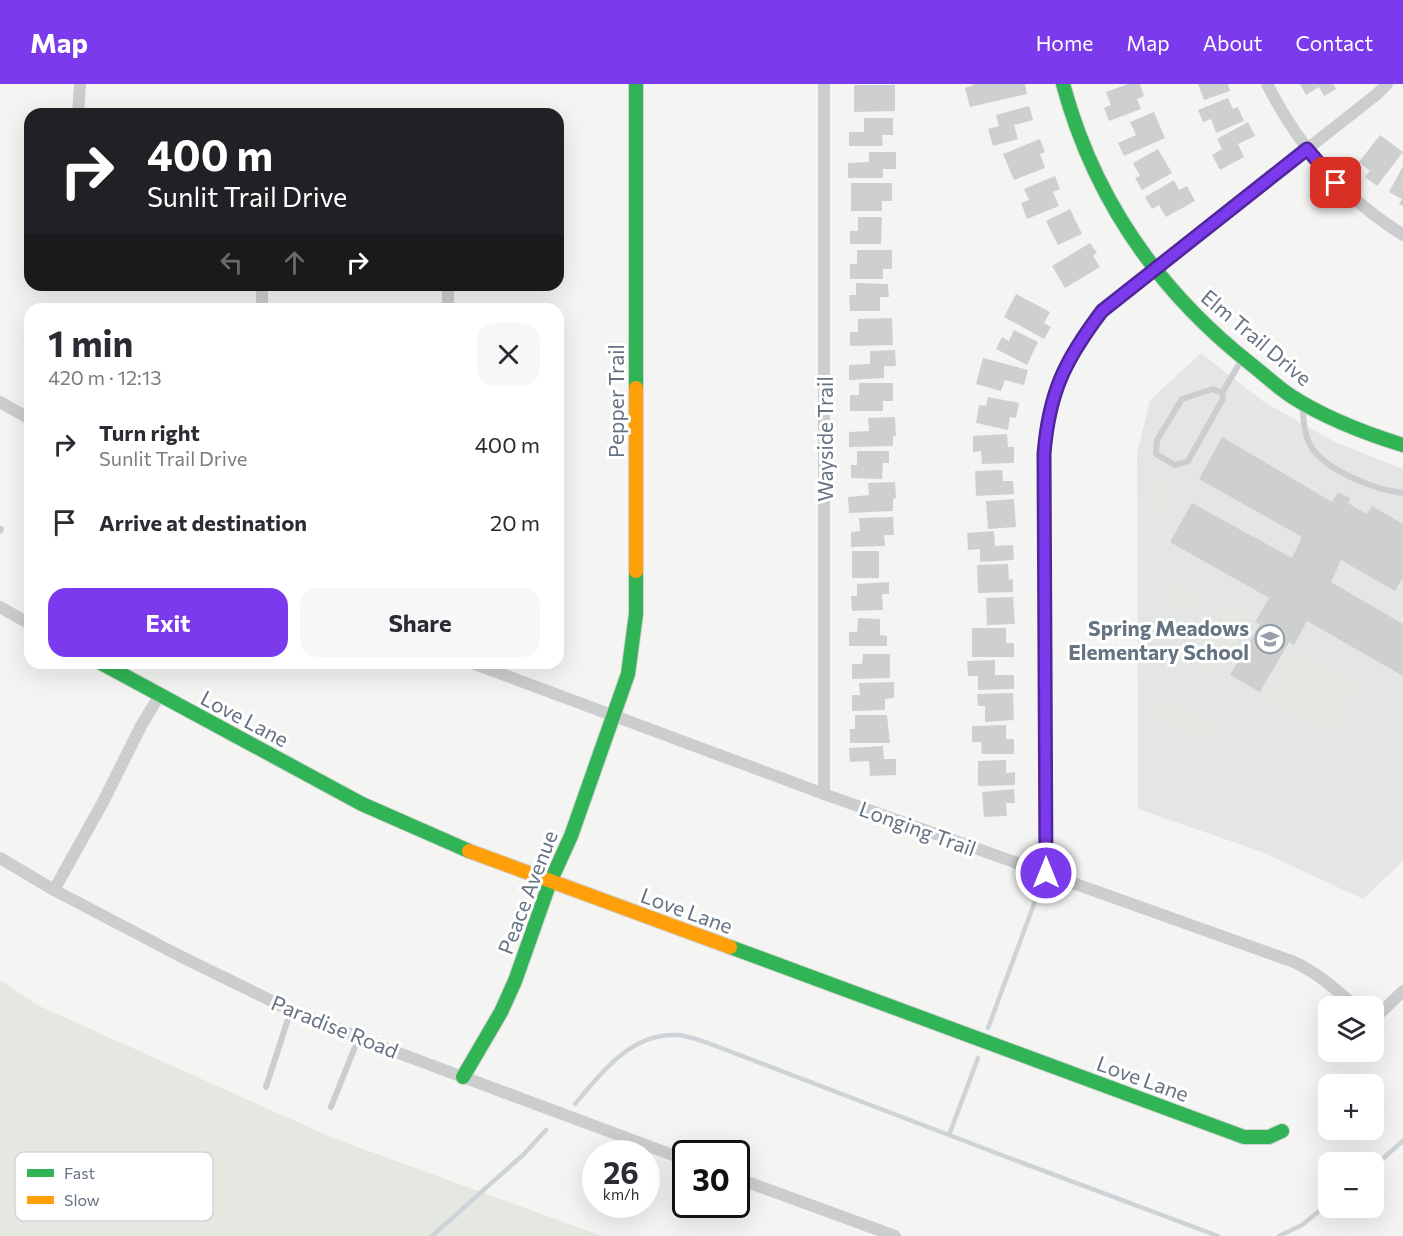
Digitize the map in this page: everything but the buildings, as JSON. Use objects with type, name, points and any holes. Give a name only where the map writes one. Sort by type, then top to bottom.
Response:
[{"type":"street","points":[[78,108],[80,84]]},
{"type":"street","name":"Pepper Trail","points":[[614,716],[628,675],[636,614],[636,84]]},
{"type":"street","name":"Wayside Trail","points":[[824,84],[824,794]]},
{"type":"street","name":"Elm Trail Drive","points":[[1063,84],[1082,143],[1106,193],[1134,240],[1176,297],[1204,325],[1292,398],[1343,423],[1403,445]]},
{"type":"street","points":[[1267,84],[1279,108],[1324,170],[1348,195],[1376,218],[1403,235]]},
{"type":"street","points":[[1046,873],[1044,454],[1047,421],[1058,382],[1077,344],[1102,311],[1387,84]]},
{"type":"street","points":[[0,402],[24,416]]},
{"type":"street","points":[[0,608],[24,621]]},
{"type":"street","name":"Love Lane","points":[[111,669],[362,804],[447,843],[1244,1137],[1269,1137],[1282,1131]]},
{"type":"street","name":"Longing Trail","points":[[488,669],[824,794],[1294,962],[1326,981],[1343,996]]},
{"type":"street","points":[[54,890],[159,696]]},
{"type":"street","name":"Peace Avenue","points":[[462,1077],[501,1012],[515,981],[550,882],[571,836],[614,716]]},
{"type":"street","name":"Paradise Road","points":[[0,858],[54,890],[178,955],[291,1010],[359,1038],[672,1155]]},
{"type":"street","points":[[1384,1009],[1403,991]]},
{"type":"street","points":[[750,1183],[895,1236]]},
{"type":"lane","points":[[1222,393],[1213,389],[1182,399],[1157,440],[1156,454],[1175,465],[1188,461],[1223,399],[1222,393],[1242,358]]},
{"type":"lane","points":[[1302,403],[1306,434],[1313,449],[1325,460],[1341,472],[1362,481],[1403,493]]},
{"type":"lane","points":[[266,1087],[291,1010]]},
{"type":"lane","points":[[331,1107],[359,1038]]},
{"type":"shaded area","name":"Spring Meadows Elementary School","points":[[1201,353],[1264,402],[1335,442],[1403,469],[1403,861],[1363,899],[1262,852],[1138,809],[1137,453],[1150,400]]},
{"type":"shaded area","points":[[1161,477],[1169,482],[1166,488],[1174,505],[1169,515],[1156,508],[1154,498],[1157,492],[1154,490]]},
{"type":"shaded area","points":[[1174,584],[1196,592],[1189,611],[1175,612],[1168,602]]},
{"type":"shaded area","points":[[1228,606],[1250,618],[1217,676],[1195,663]]},
{"type":"shaded area","points":[[1294,650],[1358,686],[1331,735],[1266,699]]},
{"type":"shaded area","points":[[1161,699],[1213,722],[1214,726],[1208,740],[1203,741],[1151,718],[1149,713],[1156,700]]},
{"type":"shaded area","points":[[0,980],[37,1005],[333,1138],[602,1236],[0,1236]]},
{"type":"waterway","points":[[988,1028],[1040,888]]},
{"type":"waterway","points":[[575,1104],[595,1080],[618,1057],[631,1048],[660,1036],[684,1036],[708,1043],[1218,1236]]},
{"type":"waterway","points":[[949,1135],[978,1058]]},
{"type":"waterway","points":[[432,1236],[523,1155],[546,1130]]},
{"type":"waterway","points":[[1384,1157],[1403,1141]]},
{"type":"waterway","points":[[1279,1236],[1302,1225],[1318,1212]]},
{"type":"traffic: fast","points":[[636,84],[636,388]]},
{"type":"traffic: fast","points":[[1063,84],[1076,126],[1112,204],[1134,240],[1188,306],[1218,337],[1291,396],[1345,424],[1403,445]]},
{"type":"traffic: fast","points":[[463,1077],[501,1012],[515,981],[550,882],[571,836],[628,674],[636,614],[636,571]]},
{"type":"traffic: fast","points":[[112,669],[362,804],[469,851]]},
{"type":"traffic: fast","points":[[730,947],[1244,1137],[1269,1137],[1282,1131]]},
{"type":"traffic: slow","points":[[636,388],[636,571]]},
{"type":"traffic: slow","points":[[469,851],[730,947]]},
{"type":"place","name":"Spring Meadows Elementary School","points":[[1270,639]]},
{"type":"route","points":[[1046,873],[1044,454],[1047,421],[1058,382],[1077,344],[1102,311],[1307,149],[1336,183]]}]
